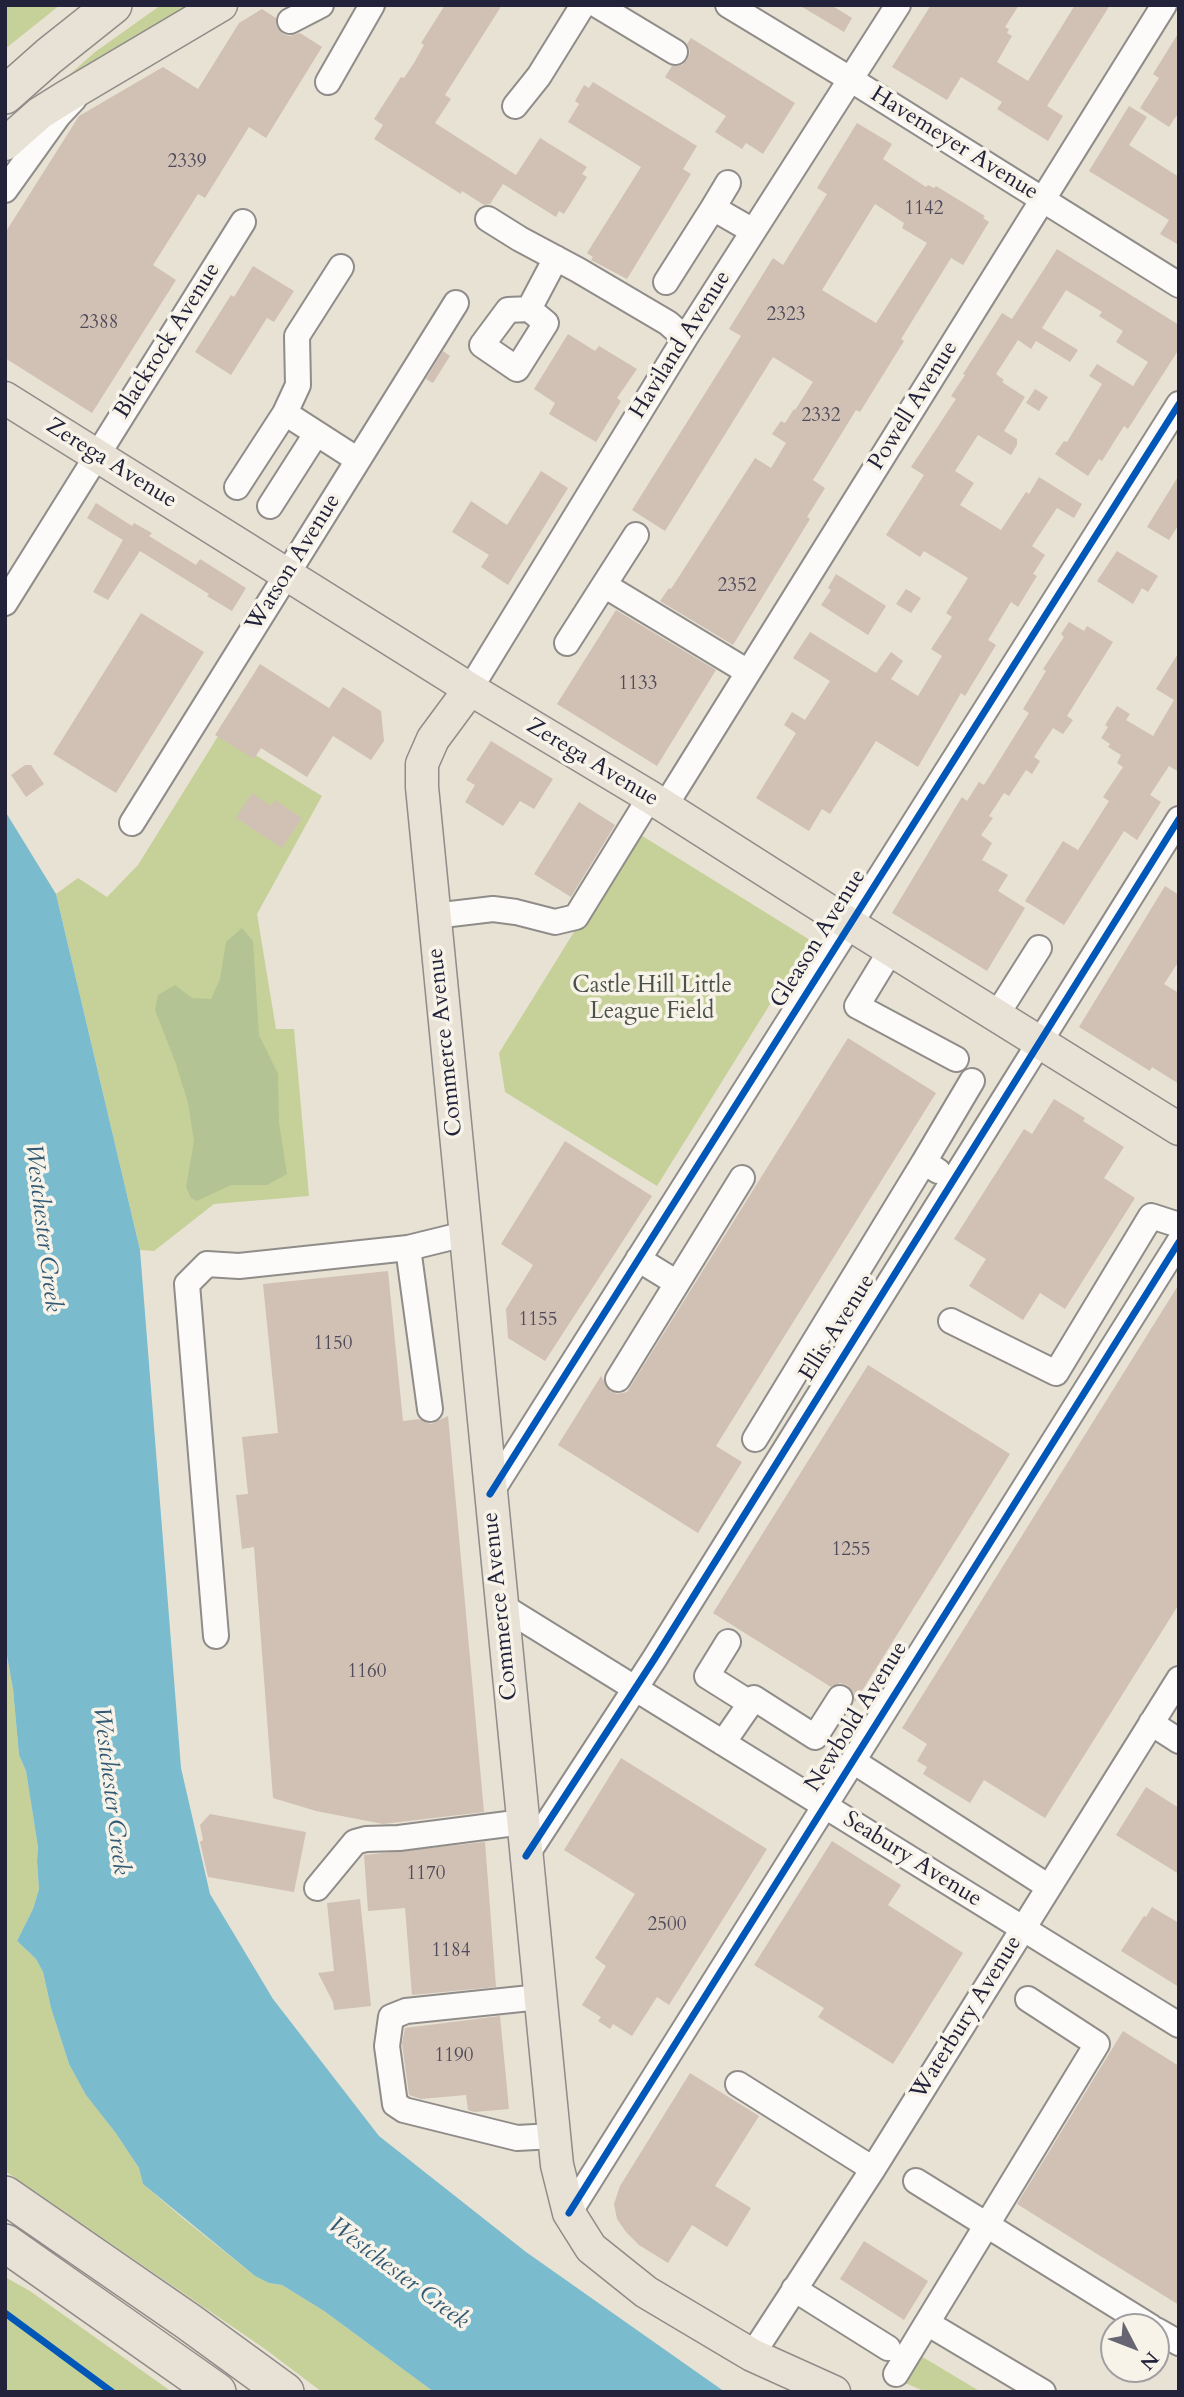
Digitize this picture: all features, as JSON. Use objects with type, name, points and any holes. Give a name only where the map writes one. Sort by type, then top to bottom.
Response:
[{"type":"highway","points":[[5,70],[95,5]]},
{"type":"highway","points":[[5,95],[113,5]]},
{"type":"highway","points":[[5,2195],[285,2392]]},
{"type":"highway","points":[[5,2243],[217,2392]]},
{"type":"highway","points":[[5,2269],[135,2334]]},
{"type":"main road","points":[[5,144],[40,113],[222,5]]},
{"type":"main road","name":"Zerega Avenue","points":[[5,398],[1179,1129]]},
{"type":"main road","name":"Commerce Avenue","points":[[470,689],[433,739],[422,764],[422,787],[557,2165],[569,2213],[591,2248],[646,2292],[752,2355],[834,2392]]},
{"type":"street","points":[[290,21],[321,5]]},
{"type":"street","points":[[328,82],[372,5]]},
{"type":"street","points":[[514,106],[539,76],[583,5]]},
{"type":"street","points":[[597,5],[675,52]]},
{"type":"street","name":"Havemeyer Avenue","points":[[728,5],[1179,285]]},
{"type":"street","name":"Haviland Avenue","points":[[470,689],[685,338],[898,5]]},
{"type":"street","name":"Powell Avenue","points":[[434,916],[493,909],[555,922],[576,917],[748,672],[1164,5]]},
{"type":"street","points":[[5,190],[58,116],[92,81]]},
{"type":"street","points":[[666,282],[727,183]]},
{"type":"street","points":[[713,208],[753,231]]},
{"type":"street","points":[[488,219],[668,323],[685,338]]},
{"type":"street","name":"Blackrock Avenue","points":[[5,603],[243,222]]},
{"type":"street","points":[[529,309],[556,258]]},
{"type":"street","points":[[237,487],[285,413],[298,385],[297,336],[341,267]]},
{"type":"street","name":"Watson Avenue","points":[[132,823],[456,303]]},
{"type":"street","name":"Gleason Avenue","points":[[490,1494],[1179,404]]},
{"type":"street","points":[[285,413],[316,434],[362,455]]},
{"type":"street","points":[[270,506],[316,434]]},
{"type":"street","points":[[567,643],[636,535]]},
{"type":"street","points":[[604,585],[748,672]]},
{"type":"street","name":"Ellis Avenue","points":[[526,1856],[636,1688],[1179,819]]},
{"type":"street","points":[[996,1016],[1039,948]]},
{"type":"street","points":[[891,950],[857,1006],[956,1059]]},
{"type":"street","points":[[755,1440],[972,1081]]},
{"type":"street","points":[[924,1163],[953,1181]]},
{"type":"street","points":[[618,1378],[742,1178]]},
{"type":"street","points":[[951,1321],[1056,1373],[1151,1216],[1179,1225]]},
{"type":"street","points":[[216,1636],[187,1284],[207,1264],[239,1266],[408,1248],[465,1234]]},
{"type":"street","name":"Newbold Avenue","points":[[569,2213],[1179,1242]]},
{"type":"street","points":[[408,1248],[430,1409]]},
{"type":"street","points":[[638,1259],[677,1283]]},
{"type":"street","name":"Seabury Avenue","points":[[502,1606],[1179,2025]]},
{"type":"street","points":[[728,1642],[707,1676],[750,1703]]},
{"type":"street","name":"Waterbury Avenue","points":[[752,2355],[873,2168],[1179,1679]]},
{"type":"street","points":[[723,1743],[754,1698],[815,1737],[840,1698]]},
{"type":"street","points":[[1151,1723],[1179,1741]]},
{"type":"street","points":[[853,1761],[1049,1887]]},
{"type":"street","points":[[317,1888],[355,1842],[523,1822]]},
{"type":"street","points":[[540,1997],[406,2011],[391,2017],[387,2046],[395,2104],[404,2110],[517,2138],[554,2136]]},
{"type":"street","points":[[896,2374],[1097,2044],[1028,1999]]},
{"type":"street","points":[[738,2084],[873,2168]]},
{"type":"street","points":[[916,2180],[1129,2313]]},
{"type":"street","points":[[794,2288],[888,2348]]},
{"type":"street","points":[[928,2323],[1043,2392]]},
{"type":"green space","points":[[5,5],[60,5],[5,49]]},
{"type":"green space","points":[[161,5],[199,5],[51,91],[95,52]]},
{"type":"green space","points":[[220,733],[322,796],[257,914],[276,1029],[294,1029],[309,1196],[214,1204],[154,1251],[140,1250],[56,894],[78,878],[107,897],[138,865]]},
{"type":"green space","name":"Castle Hill Little League Field","points":[[636,832],[810,940],[657,1186],[505,1092],[499,1053]]},
{"type":"green space","points":[[242,928],[253,941],[259,1035],[278,1074],[279,1123],[287,1174],[267,1185],[231,1185],[197,1201],[191,1198],[186,1187],[194,1141],[188,1103],[155,1010],[158,995],[175,985],[192,998],[211,999],[220,979],[226,942]]},
{"type":"green space","points":[[5,1645],[13,1689],[19,1755],[26,1771],[38,1847],[39,1889],[33,1909],[17,1941],[36,1959],[43,1972],[69,2064],[86,2094],[139,2168],[143,2184],[185,2220],[255,2276],[269,2283],[282,2285],[324,2311],[434,2392],[322,2392],[265,2349],[5,2171]]},
{"type":"green space","points":[[5,2277],[30,2291],[172,2392],[5,2392]]},
{"type":"green space","points":[[921,2356],[981,2392],[926,2392],[903,2382]]},
{"type":"water","name":"Westchester Creek","points":[[5,811],[56,894],[140,1250],[181,1768],[210,1894],[273,1999],[379,2136],[526,2252],[725,2392],[434,2392],[324,2311],[282,2285],[269,2283],[255,2276],[143,2184],[139,2168],[86,2095],[69,2064],[43,1972],[36,1959],[17,1941],[33,1909],[39,1889],[38,1847],[26,1771],[19,1755],[13,1689],[5,1645]]},
{"type":"building","points":[[445,5],[502,5],[445,95],[451,99],[435,123],[516,175],[540,138],[587,167],[582,174],[587,177],[564,214],[559,211],[556,217],[503,184],[490,204],[484,205],[462,191],[461,194],[374,139],[383,125],[374,119],[401,77],[404,78],[414,63],[424,45],[421,43]]},
{"type":"building","points":[[799,5],[831,5],[852,18],[844,32]]},
{"type":"building","points":[[931,5],[1019,5],[1005,27],[1009,29],[1007,33],[1012,36],[997,62],[1028,81],[1075,5],[1110,5],[1047,106],[1063,116],[1048,141],[997,109],[1002,102],[961,77],[947,100],[892,67]]},
{"type":"building","points":[[262,9],[276,18],[277,27],[283,34],[290,36],[300,33],[322,47],[266,138],[249,127],[205,198],[198,194],[153,265],[176,280],[92,413],[5,358],[5,233],[79,116],[163,67],[198,89],[239,23]]},
{"type":"building","points":[[1179,32],[1179,112],[1169,127],[1140,108],[1159,78],[1153,74]]},
{"type":"building","points":[[691,38],[795,103],[763,154],[746,143],[742,149],[715,132],[726,116],[665,77],[672,66],[682,65],[687,60],[690,52],[687,44]]},
{"type":"building","points":[[593,82],[697,146],[683,169],[691,174],[627,279],[591,260],[593,257],[587,253],[641,167],[568,122],[579,104],[575,101],[584,85],[589,88]]},
{"type":"building","points":[[1129,106],[1147,117],[1129,145],[1179,177],[1179,245],[1160,234],[1169,220],[1089,171]]},
{"type":"building","points":[[857,123],[892,144],[883,159],[926,187],[936,186],[985,216],[983,218],[989,222],[963,265],[951,258],[860,412],[856,410],[813,480],[825,488],[807,517],[810,519],[733,645],[660,601],[669,588],[671,589],[755,458],[771,468],[786,443],[772,434],[781,421],[785,423],[813,382],[773,357],[665,531],[632,510],[741,336],[729,329],[773,258],[783,265],[827,194],[817,188]],"holes":[[[875,204],[904,223],[902,228],[927,243],[876,323],[822,290]]]},
{"type":"building","points":[[1057,249],[1179,325],[1179,349],[1128,429],[1124,426],[1102,461],[1099,459],[1088,476],[1055,454],[1064,441],[1067,442],[1102,384],[1089,376],[1097,364],[1133,386],[1148,362],[1116,342],[1123,331],[1099,316],[1102,312],[1066,290],[1042,328],[1078,350],[1070,362],[1036,341],[1031,349],[1018,340],[996,374],[1004,380],[1002,382],[1025,397],[1004,431],[1017,439],[1017,445],[1011,455],[978,435],[955,471],[974,483],[960,505],[1001,530],[1039,477],[1082,504],[1074,518],[1057,508],[1032,546],[1045,555],[1033,574],[1037,576],[1018,607],[1011,602],[988,640],[996,645],[965,696],[961,693],[918,767],[876,741],[830,814],[822,809],[809,831],[756,798],[796,733],[784,725],[792,712],[805,720],[830,681],[793,658],[810,632],[876,673],[891,652],[903,661],[891,679],[918,696],[942,656],[931,649],[952,617],[946,613],[968,578],[924,551],[920,557],[886,535],[924,475],[911,467],[956,399],[951,396],[965,375],[963,374],[1002,313],[1012,319]]},
{"type":"building","points":[[253,266],[294,291],[274,322],[267,318],[231,375],[195,352]]},
{"type":"building","points":[[568,334],[595,351],[599,346],[637,369],[617,398],[621,401],[596,442],[549,414],[555,403],[534,389]]},
{"type":"building","points":[[443,351],[450,356],[433,383],[426,379]]},
{"type":"building","points":[[1035,389],[1048,397],[1039,411],[1026,403]]},
{"type":"building","points":[[541,471],[568,488],[508,585],[481,567],[489,555],[452,532],[471,501],[507,525]]},
{"type":"building","points":[[1179,475],[1179,524],[1169,540],[1147,527]]},
{"type":"building","points":[[96,503],[132,526],[134,523],[152,533],[149,536],[196,565],[200,559],[246,588],[232,611],[140,551],[108,600],[93,592],[123,540],[87,518]]},
{"type":"building","points":[[1117,551],[1158,576],[1148,592],[1142,588],[1133,604],[1097,581]]},
{"type":"building","points":[[836,574],[886,606],[868,635],[821,605],[831,590],[828,588]]},
{"type":"building","points":[[906,589],[921,598],[911,613],[896,604]]},
{"type":"building","points":[[616,610],[716,670],[657,766],[557,704]]},
{"type":"building","points":[[141,613],[204,652],[116,793],[53,754]]},
{"type":"building","points":[[1069,622],[1084,631],[1087,626],[1113,642],[1067,716],[1073,720],[1063,734],[1053,728],[1034,757],[1040,761],[1032,774],[1026,770],[1009,796],[1004,793],[989,816],[993,818],[981,835],[992,843],[982,860],[1008,875],[998,891],[1025,908],[987,971],[892,913],[962,797],[967,801],[979,782],[984,785],[1029,713],[1023,709],[1046,671],[1043,669],[1064,637],[1061,634]]},
{"type":"building","points":[[1179,652],[1179,772],[1169,766],[1150,795],[1161,802],[1137,840],[1124,831],[1064,925],[1025,901],[1063,841],[1078,850],[1109,801],[1103,797],[1123,767],[1117,763],[1121,755],[1108,747],[1110,744],[1101,738],[1108,727],[1105,725],[1117,706],[1130,714],[1126,720],[1153,736],[1174,700],[1156,689]]},
{"type":"building","points":[[260,664],[329,708],[343,687],[381,711],[384,741],[371,760],[333,736],[307,777],[261,748],[254,759],[215,735]]},
{"type":"building","points":[[491,741],[553,779],[534,809],[520,801],[503,826],[465,802],[475,785],[466,780]]},
{"type":"building","points":[[25,765],[31,765],[44,784],[26,797],[11,775]]},
{"type":"building","points":[[252,793],[271,806],[275,800],[302,818],[282,848],[236,818]]},
{"type":"building","points":[[579,802],[615,825],[571,897],[534,874]]},
{"type":"building","points":[[1165,886],[1179,895],[1179,961],[1164,984],[1179,993],[1179,1084],[1152,1067],[1150,1071],[1079,1027]]},
{"type":"building","points":[[848,1038],[936,1093],[716,1446],[742,1462],[698,1533],[558,1445],[601,1376],[610,1391],[617,1394],[627,1392]]},
{"type":"building","points":[[1054,1099],[1124,1147],[1104,1178],[1135,1198],[1065,1309],[1040,1293],[1023,1320],[969,1286],[986,1259],[954,1239],[1024,1129],[1032,1134]]},
{"type":"building","points":[[565,1141],[652,1196],[545,1361],[508,1338],[506,1309],[533,1265],[501,1244]]},
{"type":"building","points":[[388,1271],[403,1421],[419,1419],[431,1424],[448,1416],[484,1812],[383,1824],[316,1811],[273,1798],[254,1547],[242,1549],[236,1495],[248,1494],[242,1437],[278,1433],[263,1284]]},
{"type":"building","points":[[1179,1284],[1179,1604],[1045,1818],[984,1780],[970,1803],[923,1774],[927,1767],[917,1761],[927,1744],[902,1728]]},
{"type":"building","points":[[868,1365],[1010,1454],[855,1702],[853,1692],[847,1685],[840,1683],[831,1687],[713,1613]]},
{"type":"building","points":[[621,1758],[767,1849],[669,2005],[657,1997],[632,2036],[613,2024],[610,2029],[598,2021],[601,2017],[582,2005],[606,1966],[595,1958],[635,1894],[564,1850]]},
{"type":"building","points":[[1146,1787],[1179,1808],[1179,1874],[1116,1835]]},
{"type":"building","points":[[210,1814],[306,1832],[294,1892],[208,1877],[200,1842],[203,1840],[200,1825]]},
{"type":"building","points":[[832,1841],[901,1885],[888,1905],[963,1953],[893,2064],[818,2017],[824,2008],[754,1965]]},
{"type":"building","points":[[485,1842],[496,1987],[412,1995],[405,1908],[368,1911],[364,1855]]},
{"type":"building","points":[[360,1899],[371,2006],[334,2010],[333,2002],[318,1973],[334,1971],[327,1903]]},
{"type":"building","points":[[1152,1907],[1179,1923],[1179,1987],[1121,1951]]},
{"type":"building","points":[[500,2016],[509,2109],[474,2112],[468,2110],[466,2095],[421,2099],[409,2095],[402,2043],[405,2028]]},
{"type":"building","points":[[1123,2031],[1179,2066],[1179,2305],[1017,2204]]},
{"type":"building","points":[[690,2073],[759,2116],[715,2186],[751,2208],[727,2247],[692,2225],[668,2263],[639,2245],[626,2232],[617,2219],[614,2204],[620,2186]]},
{"type":"building","points":[[864,2241],[928,2281],[904,2320],[840,2279]]},
{"type":"cycle path","points":[[490,1494],[1179,404]]},
{"type":"cycle path","points":[[526,1856],[655,1658],[1179,819]]},
{"type":"cycle path","points":[[569,2213],[1179,1242]]},
{"type":"cycle path","points":[[5,2313],[112,2392]]}]
